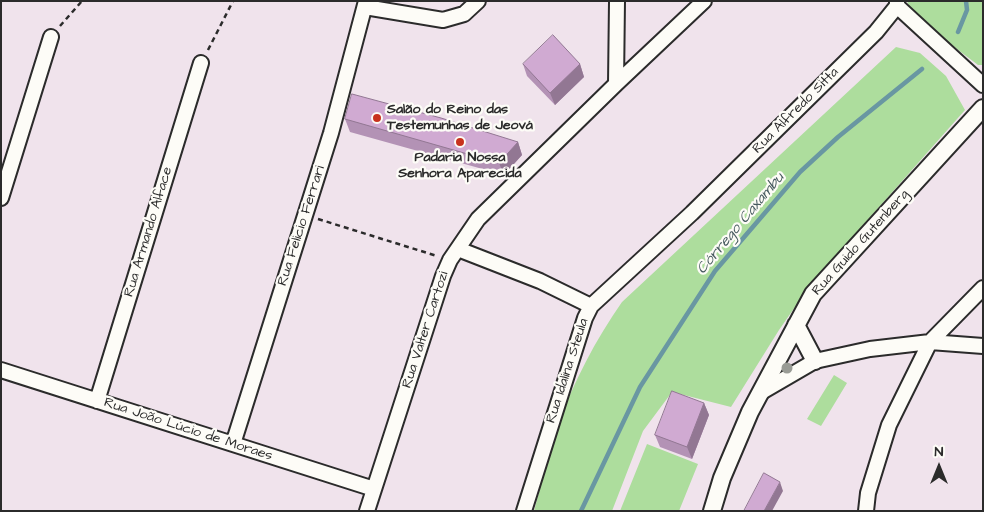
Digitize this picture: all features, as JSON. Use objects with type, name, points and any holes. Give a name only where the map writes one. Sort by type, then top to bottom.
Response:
[{"type":"street","points":[[365,4],[443,20],[464,14],[478,1]]},
{"type":"street","points":[[616,84],[617,1]]},
{"type":"street","name":"Rua Valter Cartozi","points":[[367,511],[442,276],[454,254],[478,219],[704,1]]},
{"type":"street","name":"Rua Felicio Ferrari","points":[[232,444],[331,133],[365,4]]},
{"type":"street","name":"Rua Alfredo Sitta","points":[[692,213],[876,32],[897,4],[983,85]]},
{"type":"street","points":[[1,198],[51,37]]},
{"type":"street","name":"Rua Armando Alface","points":[[97,401],[201,63]]},
{"type":"street","name":"Rua Guido Gutenberg","points":[[712,511],[722,478],[750,412],[813,294],[983,108]]},
{"type":"street","name":"Rua Idalina Steula","points":[[524,511],[585,318],[591,306],[692,213]]},
{"type":"street","points":[[454,254],[540,282],[591,306]]},
{"type":"street","points":[[866,511],[868,493],[889,425],[930,342],[983,288]]},
{"type":"street","points":[[796,325],[815,361]]},
{"type":"street","points":[[760,393],[815,361],[870,349],[930,342],[983,346]]},
{"type":"street","name":"Rua João Lúcio de Moraes","points":[[1,370],[374,489]]},
{"type":"path","points":[[51,37],[82,1]]},
{"type":"path","points":[[201,63],[233,1]]},
{"type":"path","points":[[305,216],[454,254]]},
{"type":"green space","points":[[907,1],[983,1],[983,65],[978,65],[927,25]]},
{"type":"green space","points":[[896,47],[920,53],[946,76],[965,110],[811,284],[779,330],[731,407],[672,392],[643,431],[612,511],[534,511],[554,436],[564,409],[594,346],[622,302]]},
{"type":"green space","points":[[834,375],[847,383],[821,426],[807,419]]},
{"type":"green space","points":[[647,444],[698,464],[679,511],[620,511]]},
{"type":"building","points":[[553,35],[580,64],[550,93],[523,64]]},
{"type":"building","points":[[352,94],[441,118],[518,142],[499,163],[345,119]]},
{"type":"building","points":[[672,391],[704,403],[687,447],[655,435]]},
{"type":"building","points":[[764,473],[780,482],[764,511],[744,511]]},
{"type":"waterway","points":[[958,32],[967,10],[966,1]]},
{"type":"waterway","name":"Córrego Caxambu","points":[[581,511],[640,387],[715,271],[800,172],[838,137],[922,69]]},
{"type":"place","name":"Salão do Reino das Testemunhas de Jeová","points":[[377,118]]},
{"type":"place","name":"Padaria Nossa Senhora Aparecida","points":[[460,142]]}]
